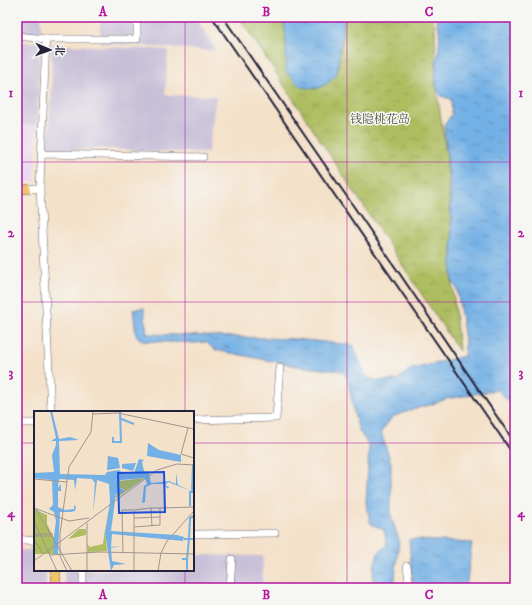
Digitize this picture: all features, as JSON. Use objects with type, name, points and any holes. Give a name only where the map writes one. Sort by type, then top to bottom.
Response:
[{"type":"main road","points":[[56,571],[56,588]]},
{"type":"street","points":[[17,36],[46,39],[137,39],[137,17]]},
{"type":"street","points":[[46,39],[40,188],[51,411]]},
{"type":"street","points":[[41,154],[203,157]]},
{"type":"street","points":[[22,189],[40,188]]},
{"type":"street","points":[[194,420],[276,418],[280,368]]},
{"type":"street","points":[[17,423],[34,423]]},
{"type":"street","points":[[194,534],[275,533]]},
{"type":"street","points":[[17,540],[34,541]]},
{"type":"street","points":[[230,588],[232,559]]},
{"type":"street","points":[[407,566],[410,588]]},
{"type":"street","points":[[83,571],[83,588]]},
{"type":"shaded area","points":[[17,17],[41,17],[42,39],[17,36]]},
{"type":"shaded area","points":[[100,17],[195,17],[217,51],[101,43]]},
{"type":"shaded area","points":[[17,41],[40,43],[37,125],[17,125]]},
{"type":"shaded area","points":[[51,44],[168,50],[165,95],[216,96],[208,152],[157,152],[97,148],[47,150],[52,90]]},
{"type":"shaded area","points":[[17,125],[37,125],[35,182],[17,182]]},
{"type":"shaded area","points":[[17,550],[34,550],[34,571],[46,571],[46,588],[17,588]]},
{"type":"shaded area","points":[[194,555],[263,556],[262,588],[65,588],[64,571],[194,571]]},
{"type":"green space","name":"钱隐桃花岛","points":[[239,17],[284,17],[337,74],[344,17],[431,17],[435,25],[436,85],[446,153],[452,240],[452,281],[459,351]]},
{"type":"water","points":[[284,17],[344,17],[337,74],[327,84],[316,89],[301,87],[286,72]]},
{"type":"water","points":[[435,17],[515,17],[515,406],[497,390],[446,399],[392,417],[381,432],[391,463],[391,517],[399,540],[395,588],[372,588],[374,566],[378,553],[387,545],[384,530],[371,524],[366,504],[369,446],[359,431],[348,379],[342,371],[303,367],[215,350],[206,342],[142,341],[136,335],[133,309],[144,308],[147,334],[295,339],[353,345],[366,377],[378,381],[397,380],[409,370],[464,356],[465,340],[457,289],[452,281],[450,186],[444,126],[452,114],[451,99],[441,96],[436,85],[439,33]]},
{"type":"water","points":[[409,539],[472,543],[466,588],[413,588]]},
{"type":"railway","points":[[212,17],[515,457]]},
{"type":"railway","points":[[223,17],[515,443]]}]
